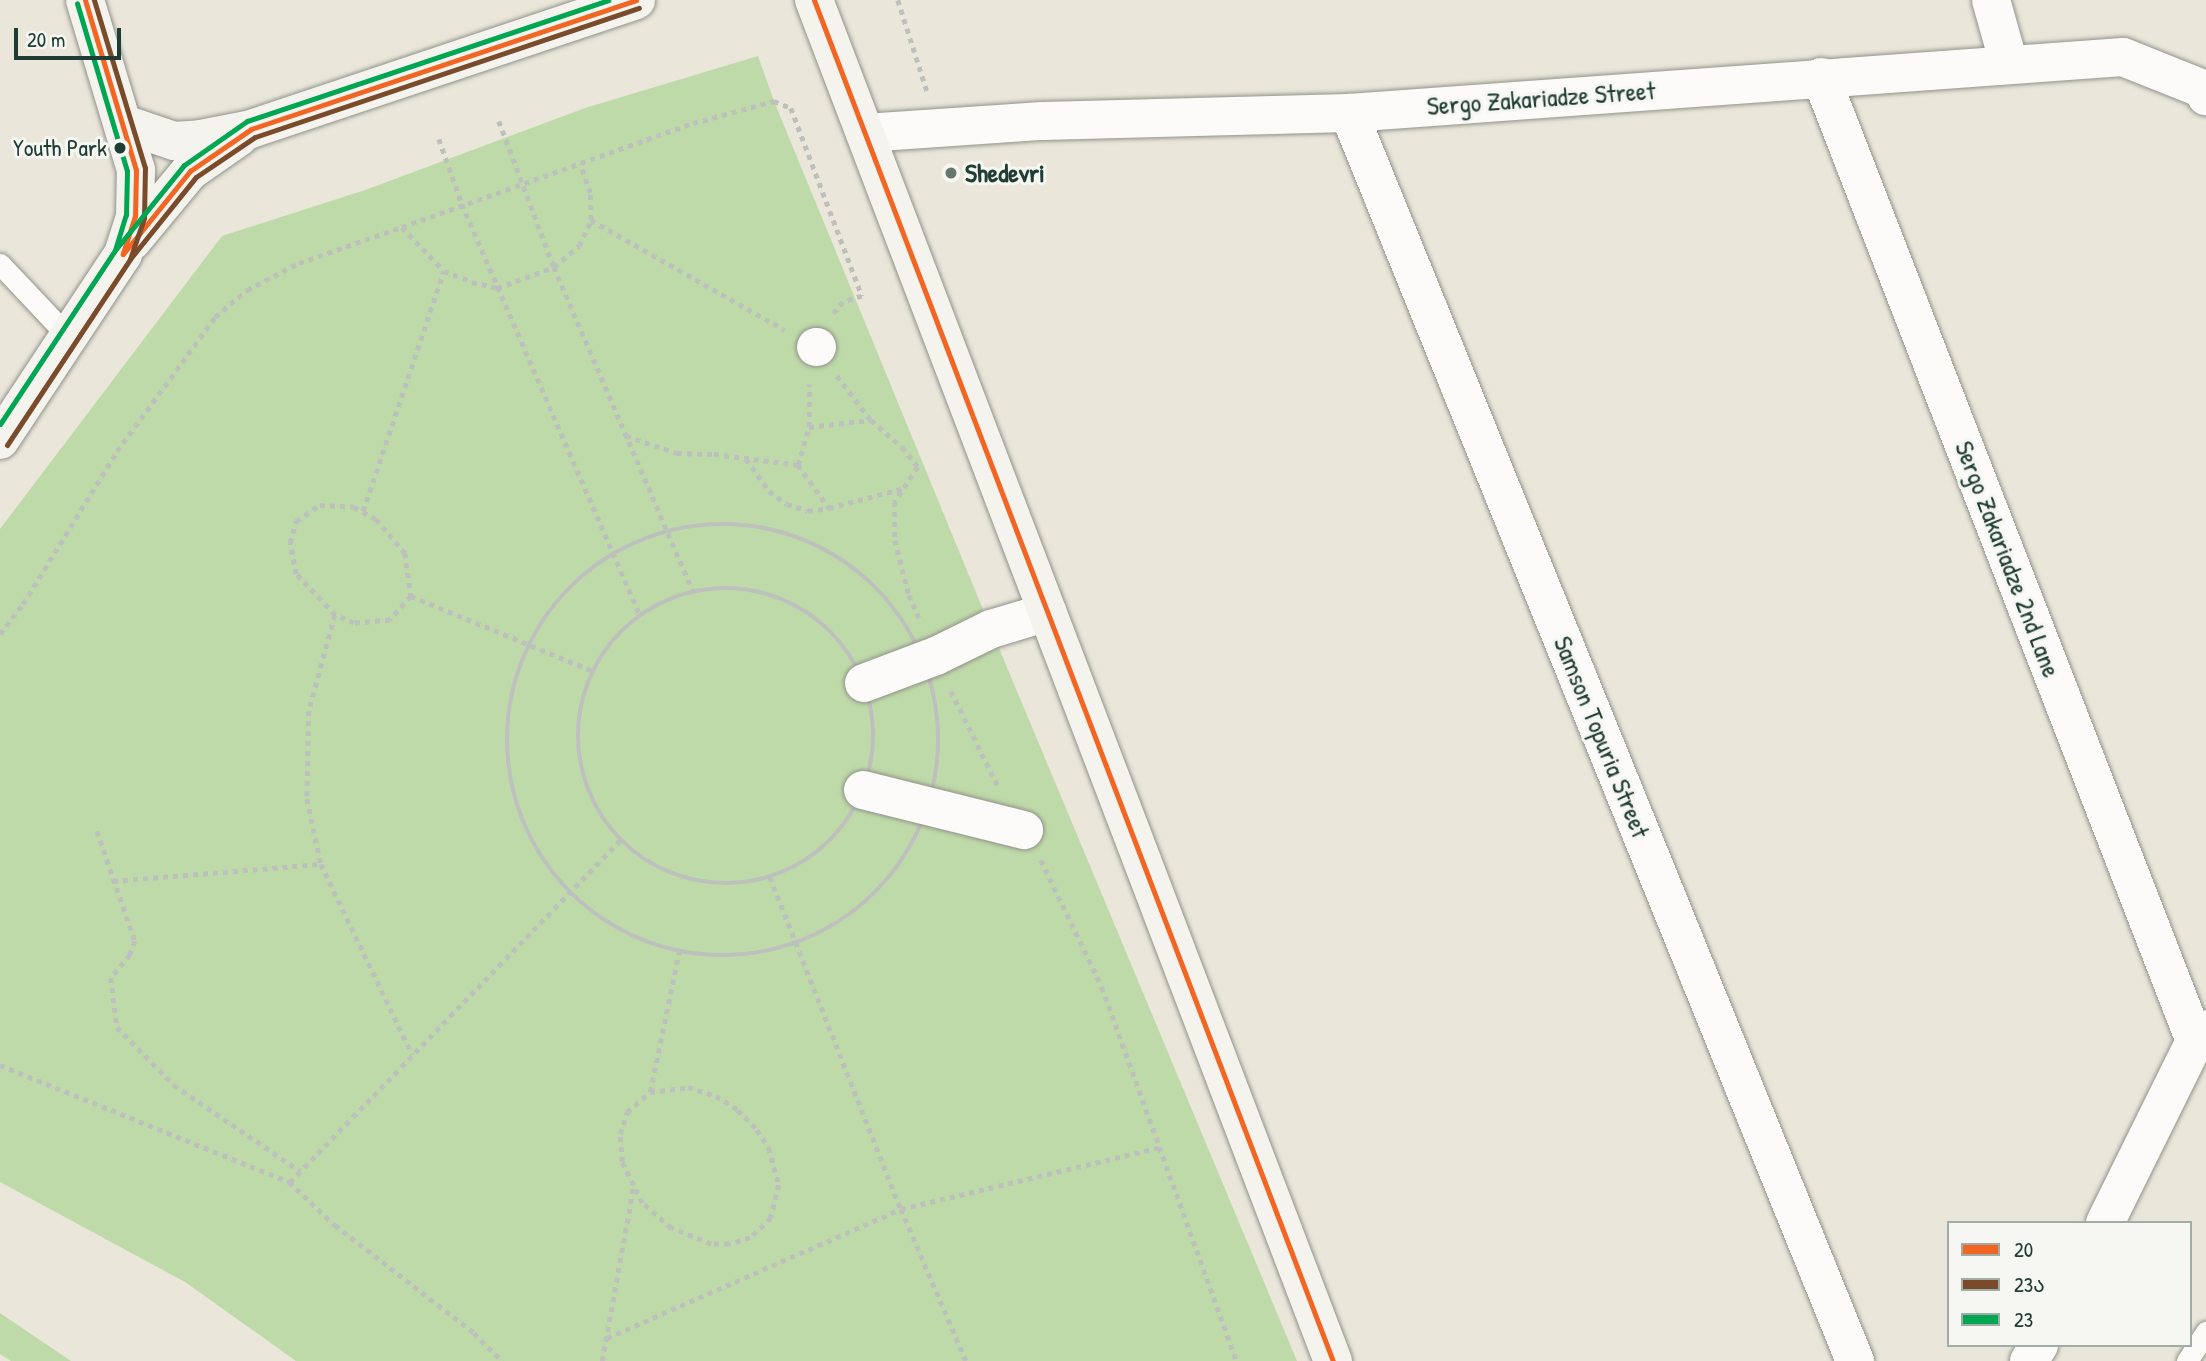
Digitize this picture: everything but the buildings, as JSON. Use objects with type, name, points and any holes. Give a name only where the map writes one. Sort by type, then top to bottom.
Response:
[{"type":"main road","points":[[85,0],[136,170],[138,194],[135,216],[122,254]]},
{"type":"main road","points":[[100,50],[112,0]]},
{"type":"main road","points":[[124,124],[174,141],[251,129],[636,0]]},
{"type":"main road","points":[[807,3],[865,133],[1333,1361]]},
{"type":"main road","points":[[0,440],[66,335],[122,254],[190,171],[251,129]]},
{"type":"street","points":[[1992,0],[2009,64]]},
{"type":"street","name":"Sergo Zakariadze Street","points":[[865,133],[1043,121],[1349,113],[2123,57],[2203,89],[2206,96]]},
{"type":"street","name":"Sergo Zakariadze 2nd Lane","points":[[1821,77],[2201,1035]]},
{"type":"street","name":"Samson Topuria Street","points":[[1349,113],[1855,1361]]},
{"type":"street","points":[[863,683],[924,660],[991,629],[1048,612]]},
{"type":"street","points":[[863,790],[1024,830]]},
{"type":"street","points":[[2106,1221],[2201,1035]]},
{"type":"lane","points":[[0,264],[66,335]]},
{"type":"lane","points":[[2187,1361],[2206,1332]]},
{"type":"path","points":[[898,0],[939,128]]},
{"type":"path","points":[[499,121],[554,267],[693,592]]},
{"type":"path","points":[[439,139],[462,204],[497,288],[640,615]]},
{"type":"path","points":[[0,634],[23,604],[117,451],[215,317],[247,290],[299,263],[580,164],[590,193],[591,220],[579,246],[554,267],[497,288],[444,271],[402,227]]},
{"type":"path","points":[[591,220],[816,347],[809,384],[809,427],[799,465]]},
{"type":"path","points":[[363,511],[444,271]]},
{"type":"path","points":[[809,427],[871,420]]},
{"type":"path","points":[[626,436],[677,453],[799,465],[829,508]]},
{"type":"path","points":[[746,458],[769,491],[787,504],[808,511],[905,488]]},
{"type":"path","points":[[320,505],[354,507],[363,511],[376,519],[405,553],[411,596],[390,620],[354,623],[334,615],[296,574],[290,543],[296,521],[320,505]]},
{"type":"path","points":[[705,524],[774,530],[806,541],[836,556],[873,584],[908,629],[924,660],[934,692],[939,725],[936,776],[928,808],[913,841],[894,871],[870,897],[843,920],[795,945],[729,956],[679,952],[620,931],[593,914],[569,893],[545,864],[526,831],[513,795],[507,757],[508,719],[515,681],[529,645],[564,594],[612,555],[668,533],[705,524]]},
{"type":"path","points":[[746,589],[795,605],[836,638],[863,683],[871,706],[873,743],[863,790],[844,825],[826,844],[794,867],[770,877],[724,884],[678,877],[637,855],[620,840],[601,816],[587,789],[579,760],[577,730],[582,700],[605,649],[640,615],[693,592],[746,589]]},
{"type":"path","points":[[411,596],[593,671]]},
{"type":"path","points":[[334,615],[309,711],[307,799],[321,864],[412,1055]]},
{"type":"path","points":[[97,831],[135,941],[130,955],[111,978],[117,1027],[174,1085],[300,1171]]},
{"type":"path","points":[[289,1182],[620,840]]},
{"type":"path","points":[[113,881],[321,864]]},
{"type":"path","points":[[770,877],[901,1209],[966,1361]]},
{"type":"path","points":[[650,1092],[679,952]]},
{"type":"path","points":[[0,1065],[289,1182],[335,1225],[474,1333],[502,1361]]},
{"type":"path","points":[[688,1087],[716,1096],[738,1110],[769,1148],[779,1185],[771,1218],[750,1238],[729,1244],[696,1240],[656,1217],[633,1188],[622,1162],[620,1134],[627,1112],[650,1092],[688,1087]]},
{"type":"path","points":[[607,1338],[901,1209],[1162,1147]]},
{"type":"path","points":[[602,1361],[633,1188]]},
{"type":"green space","points":[[758,56],[774,101],[991,629],[1297,1361],[296,1361],[185,1282],[0,1182],[0,529],[222,236],[368,189],[585,108]]},
{"type":"green space","points":[[0,1313],[71,1361],[11,1361],[0,1354]]},
{"type":"transit line","name":"20","points":[[85,0],[136,170],[135,216],[123,254]]},
{"type":"transit line","name":"23ა","points":[[7,445],[130,259],[144,218],[145,168],[94,0]]},
{"type":"transit line","name":"23","points":[[116,249],[184,165],[247,121],[608,0]]},
{"type":"transit line","name":"20","points":[[123,254],[190,171],[251,129],[636,0]]},
{"type":"transit line","name":"20","points":[[814,0],[1333,1361]]},
{"type":"transit line","name":"23","points":[[0,424],[115,250],[126,215],[127,171],[77,3]]},
{"type":"transit line","name":"23ა","points":[[130,259],[196,177],[255,137],[639,8]]},
{"type":"place","name":"Youth Park","points":[[120,148]]},
{"type":"place","name":"Shedevri","points":[[951,173]]}]
